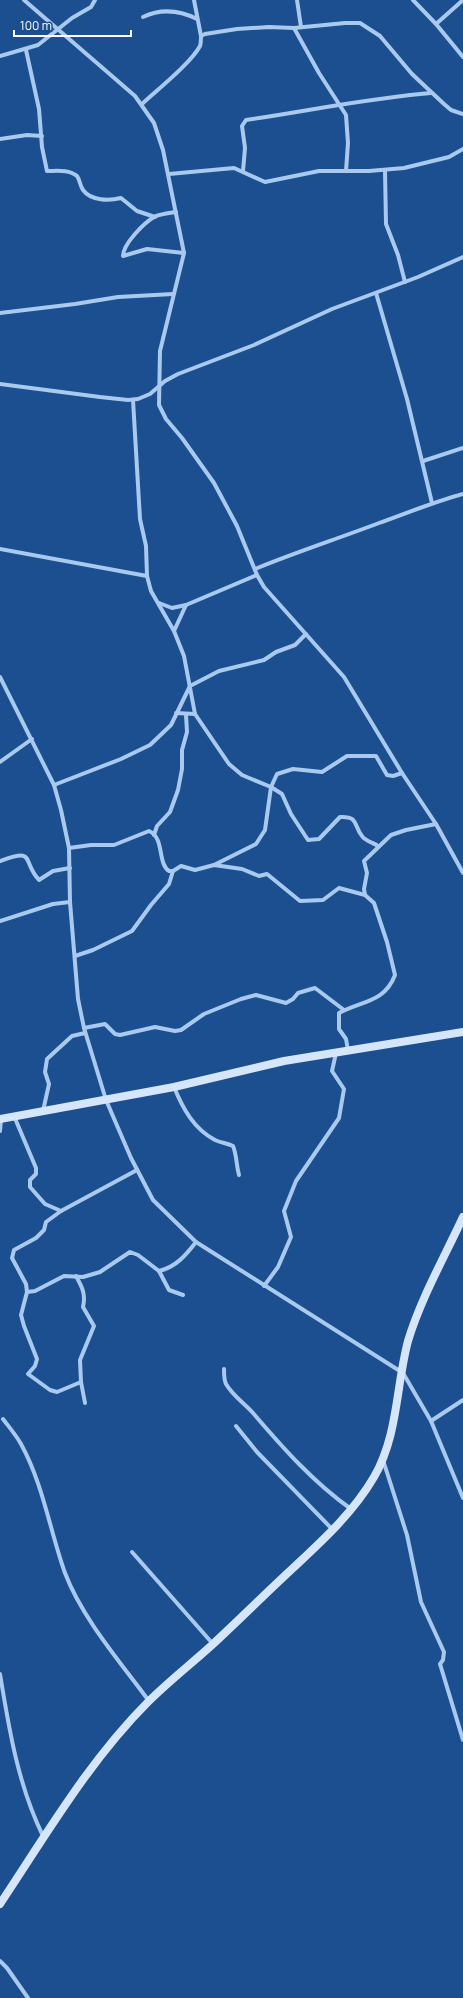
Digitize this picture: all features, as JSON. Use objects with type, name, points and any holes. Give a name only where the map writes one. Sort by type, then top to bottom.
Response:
[{"type":"main road","points":[[0,1119],[174,1087],[284,1061],[463,1032]]},
{"type":"main road","points":[[0,1904],[97,1761],[118,1734],[150,1701],[333,1531],[352,1509],[374,1478],[383,1460],[403,1373],[408,1344],[418,1311],[463,1217]]},
{"type":"street","points":[[24,0],[142,104],[154,123],[169,174],[184,253],[160,352],[159,405],[166,419],[182,438],[214,483],[237,526],[257,576],[278,603],[344,678],[402,773],[436,824],[463,874]]},
{"type":"street","points":[[0,56],[26,50],[38,45],[58,29],[91,7],[95,0]]},
{"type":"street","points":[[142,104],[192,56],[200,45],[201,36],[194,0]]},
{"type":"street","points":[[297,0],[301,27]]},
{"type":"street","points":[[413,0],[436,24],[463,57]]},
{"type":"street","points":[[436,24],[463,0]]},
{"type":"street","points":[[143,17],[155,12],[182,11],[198,19]]},
{"type":"street","points":[[201,36],[237,28],[269,26],[294,28],[360,23],[380,36],[412,74],[431,93],[451,110],[463,114]]},
{"type":"street","points":[[294,28],[319,73],[346,115],[348,143],[346,171]]},
{"type":"street","points":[[26,50],[39,109],[47,171],[69,172],[78,177],[83,190],[92,198],[111,200],[121,198],[137,211],[154,217]]},
{"type":"street","points":[[243,171],[245,148],[242,126],[246,120],[296,113],[384,97],[431,93]]},
{"type":"street","points":[[0,139],[27,135],[42,136]]},
{"type":"street","points":[[169,174],[234,168],[243,171],[257,180],[265,182],[319,171],[385,171],[404,168],[449,157],[463,149]]},
{"type":"street","points":[[385,171],[386,224],[398,255],[405,282]]},
{"type":"street","points":[[176,212],[154,217],[129,240],[123,251],[123,256],[147,249],[184,253]]},
{"type":"street","points":[[0,384],[133,400],[150,394],[159,386],[178,374],[254,345],[332,309],[405,282],[463,257]]},
{"type":"street","points":[[376,293],[407,399],[432,503]]},
{"type":"street","points":[[0,313],[118,297],[173,294]]},
{"type":"street","points":[[133,400],[140,519],[146,546],[147,576],[151,591],[174,631],[184,656],[195,714],[229,764],[242,775],[271,786],[282,794],[291,814],[308,840],[319,839],[340,817],[348,817],[355,822],[362,837],[378,846]]},
{"type":"street","points":[[423,461],[463,448]]},
{"type":"street","points":[[255,569],[294,553],[432,503],[463,494]]},
{"type":"street","points":[[0,549],[147,576]]},
{"type":"street","points":[[158,603],[172,608],[186,605],[257,576]]},
{"type":"street","points":[[174,631],[186,605]]},
{"type":"street","points":[[54,785],[139,751],[150,745],[171,726],[190,686],[219,671],[264,660],[276,652],[295,645],[306,634]]},
{"type":"street","points":[[0,677],[54,785],[69,848],[70,902],[78,999],[85,1033],[106,1100],[137,1170],[153,1200],[196,1242],[403,1373],[431,1421],[463,1498]]},
{"type":"street","points":[[176,713],[186,715],[195,714]]},
{"type":"street","points":[[173,871],[166,869],[154,834],[157,826],[170,812],[178,790],[182,769],[182,750],[187,732],[186,715]]},
{"type":"street","points":[[0,762],[32,739]]},
{"type":"street","points":[[75,956],[93,950],[132,931],[169,884],[173,871],[181,866],[195,870],[214,865],[256,844],[265,830],[271,786],[277,774],[293,768],[322,772],[347,756],[376,756],[387,774],[393,776],[402,773]]},
{"type":"street","points":[[365,895],[364,889],[367,873],[364,861],[378,846],[391,835],[406,830],[436,824]]},
{"type":"street","points":[[69,848],[91,845],[114,846],[128,841],[144,832],[149,831],[154,834]]},
{"type":"street","points":[[0,861],[19,854],[24,855],[29,860],[35,876],[39,880],[53,871],[70,868]]},
{"type":"street","points":[[214,865],[242,869],[259,876],[267,874],[300,901],[323,900],[339,888],[365,895],[374,903],[387,942],[395,975],[384,994],[362,1005],[339,1012],[339,1029],[346,1039],[348,1051]]},
{"type":"street","points":[[0,922],[53,904],[70,902]]},
{"type":"street","points":[[84,1028],[105,1024],[115,1034],[120,1035],[155,1027],[175,1031],[204,1014],[241,999],[256,995],[286,1003],[293,999],[298,993],[315,988],[344,1010]]},
{"type":"street","points":[[43,1111],[49,1084],[45,1072],[47,1059],[72,1036],[85,1033]]},
{"type":"street","points":[[264,1286],[278,1267],[291,1237],[285,1220],[284,1211],[296,1181],[339,1118],[344,1089],[332,1071],[336,1053]]},
{"type":"street","points":[[174,1087],[180,1102],[196,1127],[216,1141],[233,1146],[237,1155],[236,1166],[239,1175]]},
{"type":"street","points":[[14,1116],[36,1168],[36,1174],[30,1180],[30,1187],[45,1204],[61,1211]]},
{"type":"street","points":[[0,1119],[0,1131]]},
{"type":"street","points":[[81,1382],[57,1392],[50,1390],[28,1374],[35,1366],[37,1359],[21,1315],[27,1292],[26,1284],[12,1258],[12,1254],[14,1250],[42,1234],[46,1222],[61,1211],[137,1170]]},
{"type":"street","points":[[159,1271],[167,1269],[184,1257],[196,1242]]},
{"type":"street","points":[[27,1292],[35,1291],[64,1276],[83,1277],[100,1272],[130,1252],[138,1255],[159,1271],[169,1290],[182,1294]]},
{"type":"street","points":[[76,1276],[83,1289],[85,1297],[83,1307],[94,1326],[80,1360],[81,1382],[85,1403]]},
{"type":"street","points":[[224,1369],[225,1382],[239,1401],[251,1411],[280,1446],[314,1479],[352,1509]]},
{"type":"street","points":[[431,1421],[463,1400]]},
{"type":"street","points":[[3,1418],[21,1443],[38,1483],[66,1574],[77,1599],[108,1646],[150,1701]]},
{"type":"street","points":[[236,1426],[333,1531]]},
{"type":"street","points":[[383,1460],[407,1535],[421,1602],[444,1652],[443,1660],[440,1664],[463,1740]]},
{"type":"street","points":[[132,1552],[213,1644]]},
{"type":"street","points":[[0,1674],[11,1743],[32,1813],[44,1838]]},
{"type":"street","points":[[0,1961],[7,1968],[28,1998]]}]
